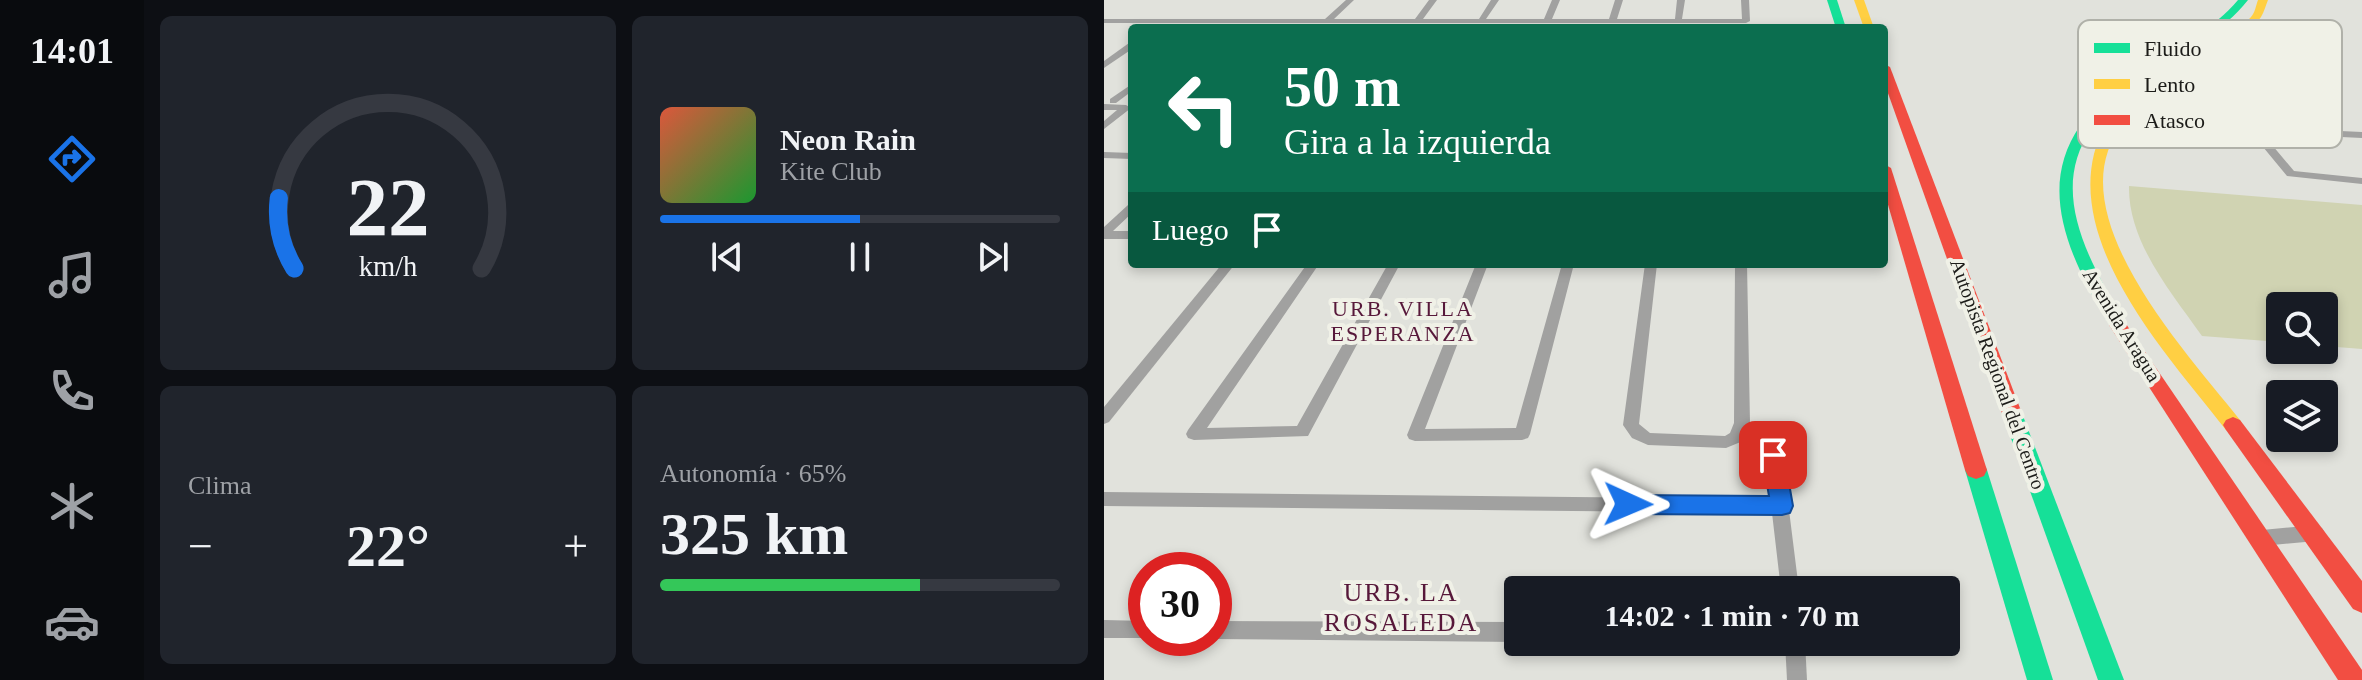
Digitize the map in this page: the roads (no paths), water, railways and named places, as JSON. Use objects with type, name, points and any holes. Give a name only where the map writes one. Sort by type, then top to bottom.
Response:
[{"type":"main road","points":[[1832,0],[1840,24]]},
{"type":"main road","points":[[1859,0],[1868,24]]},
{"type":"main road","name":"Avenida Aragua","points":[[2227,20],[2243,0]]},
{"type":"main road","name":"Avenida Aragua","points":[[2253,20],[2263,0]]},
{"type":"main road","name":"Autopista Regional del Centro","points":[[1888,78],[2111,680]]},
{"type":"main road","name":"Avenida Aragua","points":[[2078,137],[2068,155],[2064,196],[2071,229],[2098,293],[2353,680]]},
{"type":"main road","name":"Avenida Aragua","points":[[2103,148],[2097,167],[2101,217],[2114,255],[2138,298],[2316,533],[2362,601]]},
{"type":"main road","points":[[1888,181],[2040,680]]},
{"type":"street","points":[[1325,24],[1350,0]]},
{"type":"street","points":[[1417,21],[1433,0]]},
{"type":"street","points":[[1481,21],[1495,0]]},
{"type":"street","points":[[1547,21],[1556,0]]},
{"type":"street","points":[[1612,21],[1619,0]]},
{"type":"street","points":[[1678,21],[1681,0]]},
{"type":"street","points":[[1161,24],[1746,21],[1745,0]]},
{"type":"street","points":[[1105,25],[1128,25]]},
{"type":"street","points":[[1104,65],[1128,48]]},
{"type":"street","points":[[1107,103],[1128,90]]},
{"type":"street","points":[[1107,103],[1128,101]]},
{"type":"street","points":[[1104,126],[1126,108],[1107,103]]},
{"type":"street","points":[[2342,134],[2362,135]]},
{"type":"street","points":[[2269,148],[2291,174],[2362,181]]},
{"type":"street","points":[[1104,155],[1128,156]]},
{"type":"street","points":[[1104,234],[1128,211]]},
{"type":"street","points":[[1104,234],[1128,235]]},
{"type":"street","points":[[1104,418],[1226,268]]},
{"type":"street","points":[[1310,268],[1194,434],[1302,432],[1392,268]]},
{"type":"street","points":[[1480,268],[1415,435],[1522,434],[1567,268]]},
{"type":"street","points":[[1651,268],[1631,425],[1638,434],[1648,439],[1726,442],[1737,437],[1742,423],[1741,268]]},
{"type":"street","points":[[1773,455],[1789,576]]},
{"type":"street","points":[[1104,499],[1782,506]]},
{"type":"street","points":[[2262,538],[2316,533]]},
{"type":"street","points":[[1104,629],[1128,630]]},
{"type":"street","points":[[1232,630],[1504,632]]},
{"type":"street","points":[[1796,656],[1797,680]]},
{"type":"district","name":"URB. VILLA ESPERANZA","points":[[1403,320]]},
{"type":"district","name":"URB. LA ROSALEDA","points":[[1401,607]]}]
